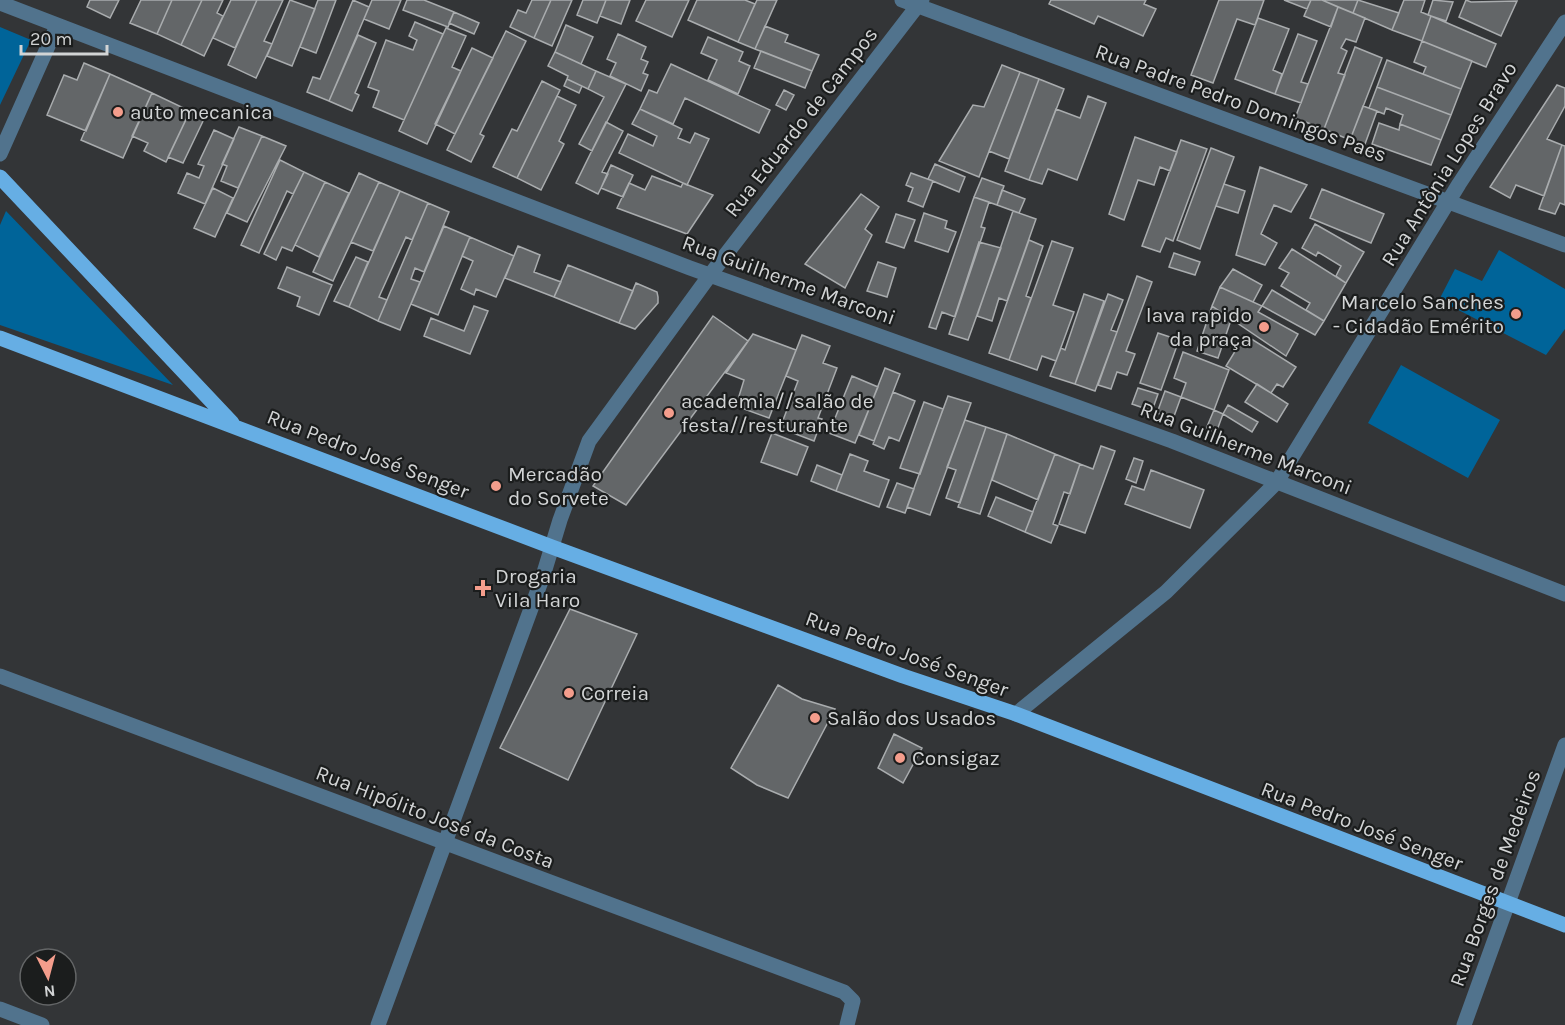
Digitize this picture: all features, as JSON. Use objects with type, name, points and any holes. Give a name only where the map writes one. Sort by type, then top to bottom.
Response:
[{"type":"main road","name":"Rua Pedro José Senger","points":[[0,177],[234,425]]},
{"type":"main road","name":"Rua Pedro José Senger","points":[[0,338],[552,547],[903,676],[1016,714],[1565,925]]},
{"type":"street","name":"Rua Padre Pedro Domingos Paes","points":[[902,0],[920,3],[1565,245]]},
{"type":"street","name":"Rua Guilherme Marconi","points":[[0,3],[710,275],[1172,441],[1565,594]]},
{"type":"street","name":"Rua Eduardo de Campos","points":[[378,1025],[446,844],[589,441],[710,275],[920,3]]},
{"type":"street","name":"Rua Antônia Lopes Bravo","points":[[1016,714],[1166,592],[1276,483],[1448,202],[1565,22]]},
{"type":"street","points":[[0,154],[57,26]]},
{"type":"street","name":"Rua Hipólito José da Costa","points":[[0,676],[843,992],[853,1001],[847,1025]]},
{"type":"street","name":"Rua Borges de Medeiros","points":[[1464,1025],[1565,745]]},
{"type":"street","points":[[0,1009],[42,1025]]},
{"type":"shaded area","points":[[0,27],[31,40],[0,105]]},
{"type":"shaded area","points":[[6,211],[173,385],[0,325],[0,225]]},
{"type":"shaded area","name":"Marcelo Sanches - Cidadão Emérito","points":[[1499,250],[1565,289],[1565,329],[1546,355],[1439,300],[1455,269],[1482,281]]},
{"type":"shaded area","points":[[1401,365],[1500,420],[1468,478],[1368,423]]},
{"type":"building","points":[[90,0],[119,0],[110,18],[87,7]]},
{"type":"building","points":[[141,0],[172,0],[157,34],[130,23]]},
{"type":"building","points":[[172,0],[202,0],[181,45],[157,34]]},
{"type":"building","points":[[202,0],[223,0],[217,13],[223,16],[204,56],[181,45]]},
{"type":"building","points":[[231,0],[257,0],[235,48],[213,38]]},
{"type":"building","points":[[257,0],[283,0],[264,41],[272,44],[256,78],[228,65]]},
{"type":"building","points":[[290,0],[315,9],[292,66],[267,56]]},
{"type":"building","points":[[318,0],[336,0],[316,53],[300,47]]},
{"type":"building","points":[[353,0],[369,7],[329,101],[307,92],[313,77],[320,79]]},
{"type":"building","points":[[372,0],[401,0],[389,29],[364,19]]},
{"type":"building","points":[[407,0],[424,0],[454,12],[448,27],[403,10]]},
{"type":"building","points":[[532,0],[551,0],[534,38],[510,27],[518,10],[526,13]]},
{"type":"building","points":[[551,0],[572,0],[552,46],[534,38]]},
{"type":"building","points":[[583,0],[606,0],[597,23],[577,15]]},
{"type":"building","points":[[606,0],[630,0],[621,24],[600,16]]},
{"type":"building","points":[[646,0],[689,0],[672,37],[636,21]]},
{"type":"building","points":[[697,0],[745,0],[755,4],[738,42],[688,20]]},
{"type":"building","points":[[757,0],[777,0],[755,49],[738,42]]},
{"type":"building","points":[[1051,0],[1146,0],[1144,4],[1156,9],[1143,36],[1098,16],[1094,24],[1049,4]]},
{"type":"building","points":[[1219,0],[1264,0],[1255,25],[1237,19],[1213,83],[1191,75]]},
{"type":"building","points":[[1284,0],[1311,0],[1307,9]]},
{"type":"building","points":[[1311,0],[1322,0],[1338,7],[1331,27],[1304,16]]},
{"type":"building","points":[[1322,0],[1358,0],[1353,13]]},
{"type":"building","points":[[1358,0],[1399,13],[1392,30],[1353,13]]},
{"type":"building","points":[[1404,0],[1425,0],[1421,12],[1431,16],[1422,41],[1392,30]]},
{"type":"building","points":[[1433,0],[1453,2],[1446,21],[1428,15]]},
{"type":"building","points":[[1466,0],[1471,2],[1517,1],[1501,36],[1459,17]]},
{"type":"building","points":[[1338,7],[1365,18],[1356,42],[1346,39],[1341,48],[1347,51],[1338,73],[1345,75],[1324,129],[1295,118]]},
{"type":"building","points":[[454,12],[479,23],[474,34],[449,23]]},
{"type":"building","points":[[1431,16],[1496,44],[1486,67],[1422,41]]},
{"type":"building","points":[[1258,18],[1289,29],[1273,70],[1282,74],[1275,94],[1235,79]]},
{"type":"building","points":[[415,22],[443,34],[404,120],[373,107],[379,91],[368,87],[386,40],[413,50],[417,40],[409,36]]},
{"type":"building","points":[[566,25],[593,37],[581,64],[555,52]]},
{"type":"building","points":[[765,26],[788,35],[785,42],[819,55],[812,71],[755,49]]},
{"type":"building","points":[[446,28],[466,36],[452,67],[461,71],[427,144],[399,131]]},
{"type":"building","points":[[506,31],[526,41],[480,134],[484,136],[471,162],[447,150]]},
{"type":"building","points":[[618,34],[646,47],[641,59],[648,62],[643,73],[648,75],[641,91],[610,76],[616,63],[607,59]]},
{"type":"building","points":[[1298,34],[1317,41],[1301,82],[1308,84],[1301,103],[1275,94]]},
{"type":"building","points":[[358,35],[376,43],[355,93],[359,95],[352,111],[329,101]]},
{"type":"building","points":[[708,37],[743,52],[739,61],[750,66],[738,94],[708,80],[717,60],[701,53]]},
{"type":"building","points":[[1422,41],[1472,61],[1461,89],[1423,74],[1426,67],[1414,62]]},
{"type":"building","points":[[1355,47],[1382,58],[1350,140],[1324,129]]},
{"type":"building","points":[[472,48],[493,58],[455,134],[435,124]]},
{"type":"building","points":[[761,51],[812,71],[805,88],[754,68]]},
{"type":"building","points":[[555,52],[596,71],[588,89],[548,66]]},
{"type":"building","points":[[1387,60],[1461,89],[1451,115],[1377,87]]},
{"type":"building","points":[[84,63],[110,74],[86,131],[47,115],[64,75],[77,80]]},
{"type":"building","points":[[671,64],[770,110],[759,133],[685,98],[673,124],[640,109],[649,90],[657,93]]},
{"type":"building","points":[[1002,65],[1020,72],[979,177],[939,161],[973,105],[984,107]]},
{"type":"building","points":[[596,71],[626,84],[592,151],[579,144],[604,97],[588,89]]},
{"type":"building","points":[[1020,72],[1039,79],[1009,159],[989,151]]},
{"type":"building","name":"auto mecanica","points":[[110,74],[152,93],[123,158],[81,140]]},
{"type":"building","points":[[567,79],[582,86],[579,93],[564,86]]},
{"type":"building","points":[[1039,79],[1064,89],[1029,180],[1005,171]]},
{"type":"building","points":[[542,81],[560,90],[517,178],[493,167],[512,129],[517,131]]},
{"type":"building","points":[[1557,85],[1565,88],[1565,106],[1547,139],[1562,145],[1544,196],[1516,185],[1510,198],[1490,187]]},
{"type":"building","points":[[1377,87],[1451,115],[1441,140],[1400,124],[1403,115],[1386,108],[1384,114],[1369,108]]},
{"type":"building","points":[[784,90],[794,95],[786,110],[776,105]]},
{"type":"building","points":[[152,93],[190,111],[166,162],[144,151],[148,143],[132,136]]},
{"type":"building","points":[[557,96],[576,105],[559,141],[564,144],[541,190],[517,178]]},
{"type":"building","points":[[1088,96],[1106,103],[1077,180],[1048,169],[1042,184],[1029,180],[1056,109],[1080,118]]},
{"type":"building","points":[[1363,106],[1377,111],[1365,144],[1350,140]]},
{"type":"building","points":[[640,109],[682,129],[678,138],[690,143],[695,133],[709,139],[687,185],[619,153],[628,134],[653,146],[657,136],[632,124]]},
{"type":"building","points":[[190,111],[205,117],[183,163],[168,157]]},
{"type":"building","points":[[606,122],[623,131],[602,172],[608,174],[598,194],[576,183]]},
{"type":"building","points":[[1379,123],[1399,130],[1400,124],[1441,140],[1431,165],[1372,144]]},
{"type":"building","points":[[239,127],[262,136],[238,188],[221,181],[227,166],[222,164]]},
{"type":"building","points":[[214,130],[234,139],[205,204],[178,193],[187,173],[199,178],[204,166],[198,164]]},
{"type":"building","points":[[262,136],[286,146],[247,222],[227,213]]},
{"type":"building","points":[[1135,137],[1177,152],[1170,171],[1160,167],[1154,185],[1138,180],[1124,220],[1109,214]]},
{"type":"building","points":[[1181,140],[1207,149],[1173,241],[1166,238],[1160,252],[1142,246]]},
{"type":"building","points":[[1562,145],[1565,146],[1565,205],[1560,203],[1555,214],[1539,209]]},
{"type":"building","points":[[1211,148],[1234,157],[1200,249],[1177,240]]},
{"type":"building","points":[[280,160],[304,172],[293,194],[287,191],[259,253],[241,245]]},
{"type":"building","points":[[935,164],[965,177],[959,192],[928,179]]},
{"type":"building","points":[[611,165],[633,175],[623,197],[601,188]]},
{"type":"building","points":[[1260,167],[1307,185],[1291,212],[1274,205],[1261,234],[1277,243],[1265,265],[1236,255]]},
{"type":"building","points":[[304,172],[325,182],[292,251],[282,247],[276,260],[264,254]]},
{"type":"building","points":[[359,173],[379,182],[333,281],[313,272]]},
{"type":"building","points":[[911,173],[933,181],[923,207],[908,201],[913,188],[906,185]]},
{"type":"building","points":[[652,176],[681,187],[683,183],[713,195],[687,234],[617,208],[629,183],[645,190]]},
{"type":"building","points":[[982,178],[1004,186],[997,205],[974,197]]},
{"type":"building","points":[[325,182],[349,193],[319,257],[295,245]]},
{"type":"building","points":[[379,182],[400,191],[373,251],[351,242]]},
{"type":"building","points":[[1224,184],[1245,191],[1238,213],[1216,206]]},
{"type":"building","points":[[213,188],[233,198],[215,237],[194,228]]},
{"type":"building","points":[[1322,189],[1384,214],[1371,243],[1310,218]]},
{"type":"building","points":[[1002,190],[1025,199],[1019,213],[997,205]]},
{"type":"building","points":[[400,191],[428,203],[412,240],[406,237],[379,297],[387,300],[378,321],[349,307]]},
{"type":"building","points":[[861,194],[879,207],[865,229],[872,235],[845,288],[805,264]]},
{"type":"building","points":[[974,197],[989,202],[981,227],[985,228],[955,317],[942,312],[936,329],[929,327]]},
{"type":"building","points":[[428,203],[449,212],[424,272],[415,268],[411,279],[420,282],[400,330],[378,321]]},
{"type":"building","points":[[1013,211],[1036,219],[1007,301],[999,298],[992,321],[977,316]]},
{"type":"building","points":[[924,213],[947,221],[945,228],[956,232],[948,252],[915,241]]},
{"type":"building","points":[[896,214],[915,220],[904,248],[886,242]]},
{"type":"building","points":[[1315,224],[1364,252],[1346,283],[1336,276],[1341,266],[1318,252],[1316,256],[1302,248]]},
{"type":"building","points":[[444,226],[470,237],[438,315],[411,304]]},
{"type":"building","points":[[470,237],[514,256],[496,297],[476,289],[474,295],[461,289],[473,261],[462,256]]},
{"type":"building","points":[[1029,240],[1043,246],[1026,296],[1031,298],[1009,360],[989,353]]},
{"type":"building","points":[[1052,241],[1073,248],[1053,305],[1074,312],[1056,361],[1042,356],[1037,370],[1009,360]]},
{"type":"building","points":[[979,242],[1001,248],[968,340],[949,334]]},
{"type":"building","points":[[518,246],[540,255],[534,272],[561,282],[554,297],[505,278]]},
{"type":"building","points":[[1292,249],[1346,283],[1324,321],[1306,310],[1310,303],[1281,286],[1289,273],[1279,268]]},
{"type":"building","points":[[1174,253],[1200,262],[1195,275],[1169,267]]},
{"type":"building","points":[[356,257],[368,262],[349,307],[334,301]]},
{"type":"building","points":[[878,262],[896,268],[887,297],[867,291]]},
{"type":"building","points":[[568,265],[633,291],[619,323],[554,297]]},
{"type":"building","points":[[287,267],[332,285],[319,315],[297,306],[300,297],[278,288]]},
{"type":"building","points":[[1233,269],[1262,285],[1253,302],[1220,287]]},
{"type":"building","points":[[1137,276],[1152,282],[1126,351],[1135,354],[1127,375],[1117,372],[1111,389],[1098,385]]},
{"type":"building","points":[[636,283],[657,292],[658,303],[635,329],[619,323]]},
{"type":"building","name":"lava rapido da praça","points":[[1220,287],[1262,306],[1258,312],[1298,334],[1286,356],[1212,306]]},
{"type":"building","points":[[1272,290],[1324,321],[1315,335],[1262,306]]},
{"type":"building","points":[[1084,294],[1104,301],[1075,384],[1050,376],[1061,348],[1065,350]]},
{"type":"building","points":[[1108,294],[1123,300],[1111,330],[1117,332],[1095,391],[1075,384]]},
{"type":"building","points":[[474,306],[488,311],[470,354],[424,336],[431,318],[464,331]]},
{"type":"building","points":[[1212,306],[1231,320],[1218,358],[1197,351]]},
{"type":"building","name":"academia//salão de festa//resturante","points":[[713,316],[748,341],[626,505],[593,486]]},
{"type":"building","points":[[1158,333],[1179,340],[1161,390],[1140,383]]},
{"type":"building","points":[[753,334],[796,350],[769,418],[736,406],[744,380],[726,373]]},
{"type":"building","points":[[802,335],[830,346],[823,363],[837,368],[818,418],[822,419],[814,441],[780,428],[798,381],[786,376]]},
{"type":"building","points":[[1245,335],[1296,367],[1283,387],[1277,384],[1271,393],[1226,366]]},
{"type":"building","points":[[1183,352],[1229,370],[1214,410],[1181,397],[1186,383],[1174,378]]},
{"type":"building","points":[[885,368],[900,374],[874,441],[859,435]]},
{"type":"building","points":[[852,376],[878,387],[855,443],[829,433]]},
{"type":"building","points":[[1257,384],[1288,404],[1277,422],[1245,402]]},
{"type":"building","points":[[1138,388],[1158,394],[1152,411],[1132,404]]},
{"type":"building","points":[[1165,391],[1181,397],[1173,419],[1157,413]]},
{"type":"building","points":[[893,392],[915,401],[899,441],[889,437],[884,449],[873,444]]},
{"type":"building","points":[[948,396],[971,403],[930,515],[907,507]]},
{"type":"building","points":[[924,402],[943,409],[920,474],[900,468]]},
{"type":"building","points":[[1228,405],[1258,422],[1252,432],[1223,414]]},
{"type":"building","points":[[1214,410],[1223,414],[1216,433],[1206,429]]},
{"type":"building","points":[[965,420],[986,427],[960,503],[946,498],[956,470],[947,467]]},
{"type":"building","points":[[986,427],[1007,434],[980,514],[958,507]]},
{"type":"building","points":[[772,433],[808,447],[797,475],[761,462]]},
{"type":"building","points":[[1007,434],[1055,454],[1038,500],[992,480]]},
{"type":"building","points":[[1101,446],[1115,451],[1085,533],[1059,524],[1080,464],[1093,469]]},
{"type":"building","points":[[850,454],[868,461],[864,471],[889,480],[879,507],[836,491]]},
{"type":"building","points":[[1055,454],[1080,464],[1070,494],[1064,492],[1053,524],[1058,526],[1051,543],[1025,532]]},
{"type":"building","points":[[1134,458],[1143,461],[1136,483],[1126,479]]},
{"type":"building","points":[[817,465],[842,475],[836,491],[811,481]]},
{"type":"building","points":[[1151,470],[1204,490],[1190,528],[1125,504],[1132,486],[1144,490]]},
{"type":"building","points":[[897,483],[914,489],[905,513],[887,507]]},
{"type":"building","points":[[996,497],[1033,512],[1025,532],[988,516]]},
{"type":"building","points":[[570,609],[637,634],[568,780],[500,748]]},
{"type":"building","points":[[778,685],[802,699],[835,709],[788,798],[757,785],[731,768]]},
{"type":"building","name":"Consigaz","points":[[894,734],[922,748],[903,783],[878,768]]},
{"type":"place","name":"auto mecanica","points":[[118,112]]},
{"type":"place","name":"Marcelo Sanches - Cidadão Emérito","points":[[1516,314]]},
{"type":"place","name":"lava rapido da praça","points":[[1264,327]]},
{"type":"place","name":"academia//salão de festa//resturante","points":[[669,413]]},
{"type":"place","name":"Mercadão do Sorvete","points":[[496,486]]},
{"type":"place","name":"Drogaria Vila Haro","points":[[483,588]]},
{"type":"place","name":"Correia","points":[[569,693]]},
{"type":"place","name":"Salão dos Usados","points":[[815,718]]},
{"type":"place","name":"Consigaz","points":[[900,758]]}]
